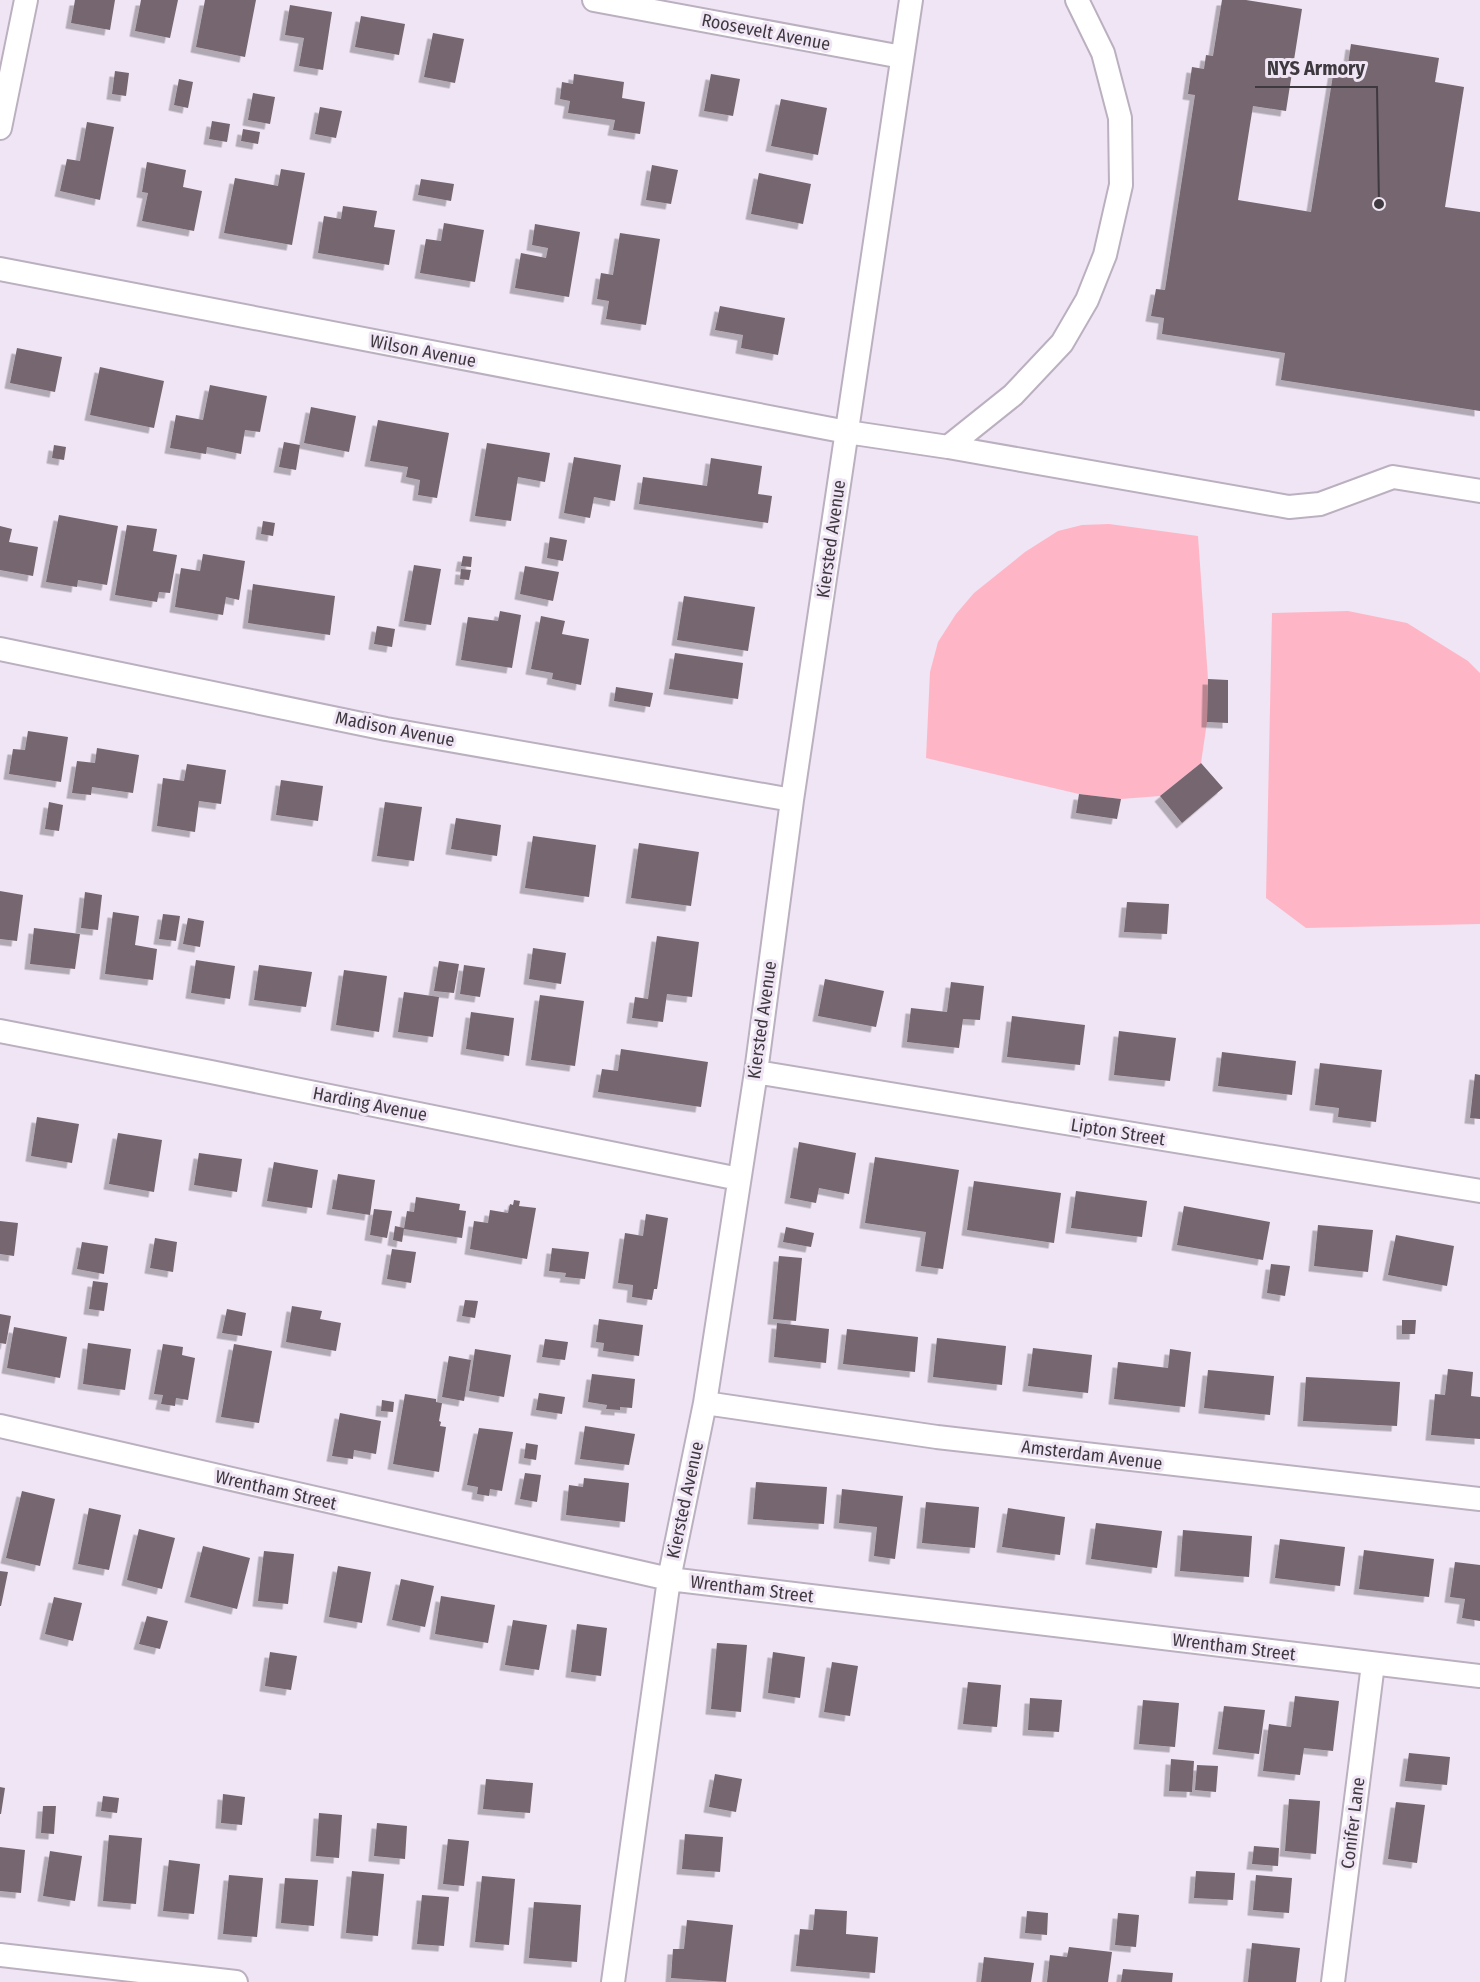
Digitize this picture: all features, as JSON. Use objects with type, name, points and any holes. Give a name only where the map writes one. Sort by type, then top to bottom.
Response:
[{"type":"street","points":[[0,128],[26,0]]},
{"type":"street","name":"Roosevelt Avenue","points":[[594,0],[902,57]]},
{"type":"street","name":"Kiersted Avenue","points":[[613,1982],[669,1579],[705,1403],[756,1072],[792,800],[911,0]]},
{"type":"street","points":[[948,447],[1013,395],[1062,343],[1087,300],[1105,255],[1121,185],[1120,118],[1103,53],[1077,0]]},
{"type":"street","name":"Wilson Avenue","points":[[0,269],[847,432],[948,447],[1288,507],[1320,504],[1393,477],[1480,490]]},
{"type":"street","name":"Madison Avenue","points":[[0,649],[386,729],[792,800]]},
{"type":"street","name":"Harding Avenue","points":[[0,1031],[739,1179]]},
{"type":"street","name":"Lipton Street","points":[[756,1072],[1480,1191]]},
{"type":"street","name":"Amsterdam Avenue","points":[[705,1403],[938,1437],[1480,1499]]},
{"type":"street","name":"Wrentham Street","points":[[0,1426],[669,1579],[1480,1676]]},
{"type":"street","name":"Conifer Lane","points":[[1333,1982],[1373,1664]]},
{"type":"street","points":[[0,1955],[236,1982]]},
{"type":"shaded area","points":[[1109,524],[1198,536],[1208,679],[1207,722],[1201,763],[1160,796],[1121,799],[1079,794],[926,758],[930,672],[938,642],[956,614],[974,593],[1025,552],[1058,531],[1082,525]]},
{"type":"shaded area","points":[[1348,611],[1407,623],[1468,661],[1480,673],[1480,924],[1306,928],[1266,898],[1272,613]]},
{"type":"building","points":[[75,0],[115,0],[110,30],[71,23]]},
{"type":"building","points":[[141,0],[178,0],[170,38],[135,31]]},
{"type":"building","points":[[205,0],[256,0],[245,57],[196,47]]},
{"type":"building","points":[[1222,0],[1246,0],[1302,9],[1286,111],[1253,106],[1238,200],[1311,212],[1334,69],[1347,71],[1351,44],[1439,58],[1435,82],[1464,87],[1445,207],[1480,212],[1480,411],[1281,380],[1285,353],[1162,334],[1164,318],[1151,316],[1156,289],[1165,290],[1195,95],[1188,94],[1192,67],[1204,69],[1206,55],[1213,56]]},
{"type":"building","points":[[290,5],[332,12],[323,70],[299,66],[304,38],[285,35]]},
{"type":"building","points":[[361,16],[405,24],[399,55],[355,47]]},
{"type":"building","points":[[433,33],[464,39],[455,83],[424,77]]},
{"type":"building","points":[[115,71],[129,73],[126,96],[112,94]]},
{"type":"building","points":[[574,74],[624,82],[622,98],[645,102],[640,134],[613,130],[615,120],[568,113],[570,101],[560,99],[562,82],[573,84]]},
{"type":"building","points":[[711,74],[740,79],[733,116],[704,111]]},
{"type":"building","points":[[179,79],[193,82],[188,108],[174,105]]},
{"type":"building","points":[[253,93],[275,97],[270,124],[248,120]]},
{"type":"building","points":[[781,99],[827,108],[818,155],[771,146]]},
{"type":"building","points":[[320,107],[342,111],[336,138],[315,134]]},
{"type":"building","points":[[212,121],[230,124],[227,142],[209,139]]},
{"type":"building","points":[[87,122],[114,127],[100,200],[60,191],[67,159],[80,161]]},
{"type":"building","points":[[243,129],[260,132],[258,144],[241,141]]},
{"type":"building","points":[[147,162],[186,170],[183,187],[202,191],[194,231],[142,221],[148,193],[142,192]]},
{"type":"building","points":[[652,165],[678,170],[671,204],[646,200]]},
{"type":"building","points":[[281,169],[305,173],[292,245],[224,233],[235,178],[278,186]]},
{"type":"building","points":[[759,173],[811,184],[803,224],[751,214]]},
{"type":"building","points":[[421,179],[454,184],[451,201],[418,195]]},
{"type":"building","points":[[343,206],[377,211],[374,227],[395,230],[389,265],[318,253],[324,216],[341,219]]},
{"type":"building","points":[[444,223],[484,230],[475,282],[420,273],[426,239],[441,241]]},
{"type":"building","points":[[535,224],[580,232],[569,297],[515,288],[521,253],[546,258],[548,248],[532,245]]},
{"type":"building","points":[[620,233],[660,239],[646,325],[606,319],[609,301],[597,299],[601,273],[613,275]]},
{"type":"building","points":[[720,306],[785,318],[778,355],[741,348],[743,335],[715,330]]},
{"type":"building","points":[[17,348],[62,357],[55,392],[10,383]]},
{"type":"building","points":[[100,367],[164,381],[154,428],[90,415]]},
{"type":"building","points":[[210,385],[267,396],[260,432],[245,430],[241,454],[207,447],[206,454],[170,448],[176,415],[203,420]]},
{"type":"building","points":[[311,407],[356,416],[349,452],[304,443]]},
{"type":"building","points":[[378,420],[449,433],[437,498],[418,495],[420,480],[406,477],[408,467],[370,461]]},
{"type":"building","points":[[284,442],[300,445],[296,470],[279,467]]},
{"type":"building","points":[[487,443],[550,453],[545,482],[518,477],[511,521],[475,516]]},
{"type":"building","points":[[54,445],[66,447],[64,460],[52,458]]},
{"type":"building","points":[[574,457],[621,465],[615,501],[594,497],[590,518],[564,513]]},
{"type":"building","points":[[711,458],[762,466],[758,494],[772,496],[768,523],[639,504],[643,477],[707,486]]},
{"type":"building","points":[[59,515],[118,526],[107,585],[78,580],[77,587],[46,582]]},
{"type":"building","points":[[263,521],[275,523],[273,536],[261,534]]},
{"type":"building","points":[[127,525],[157,529],[153,551],[177,555],[170,593],[159,592],[157,602],[115,595]]},
{"type":"building","points":[[0,526],[12,529],[9,542],[38,547],[33,576],[0,570]]},
{"type":"building","points":[[550,537],[567,540],[563,561],[547,558]]},
{"type":"building","points":[[203,554],[245,561],[239,600],[226,597],[223,615],[175,607],[181,568],[200,571]]},
{"type":"building","points":[[463,556],[472,557],[471,567],[461,566]]},
{"type":"building","points":[[414,565],[441,569],[431,625],[404,621]]},
{"type":"building","points":[[525,566],[559,572],[553,601],[520,594]]},
{"type":"building","points":[[461,569],[471,570],[469,580],[460,579]]},
{"type":"building","points":[[253,584],[335,596],[330,635],[248,623]]},
{"type":"building","points":[[684,596],[755,607],[748,651],[677,640]]},
{"type":"building","points":[[500,611],[521,615],[512,668],[461,660],[468,617],[498,621]]},
{"type":"building","points":[[541,616],[565,621],[562,634],[589,639],[581,685],[552,679],[553,673],[531,669]]},
{"type":"building","points":[[377,626],[395,629],[392,647],[374,644]]},
{"type":"building","points":[[675,653],[743,663],[738,699],[669,689]]},
{"type":"building","points":[[1208,679],[1228,680],[1228,723],[1207,722]]},
{"type":"building","points":[[616,687],[653,693],[650,707],[614,701]]},
{"type":"building","points":[[28,731],[68,737],[61,782],[9,774],[13,749],[25,750]]},
{"type":"building","points":[[97,748],[139,755],[133,793],[92,787],[91,795],[72,793],[77,761],[95,763]]},
{"type":"building","points":[[1201,763],[1223,788],[1182,823],[1160,796]]},
{"type":"building","points":[[187,764],[226,770],[221,804],[199,801],[195,832],[157,826],[163,778],[184,781]]},
{"type":"building","points":[[281,780],[323,786],[318,821],[276,815]]},
{"type":"building","points":[[1079,794],[1121,799],[1117,819],[1076,813]]},
{"type":"building","points":[[49,802],[63,805],[59,831],[45,829]]},
{"type":"building","points":[[385,802],[422,807],[414,861],[377,856]]},
{"type":"building","points":[[456,818],[501,825],[497,856],[451,849]]},
{"type":"building","points":[[533,836],[596,845],[589,897],[525,888]]},
{"type":"building","points":[[639,843],[699,852],[691,906],[631,898]]},
{"type":"building","points":[[0,891],[23,895],[17,941],[0,939]]},
{"type":"building","points":[[85,892],[102,895],[98,930],[81,928]]},
{"type":"building","points":[[1127,902],[1169,904],[1167,934],[1124,932]]},
{"type":"building","points":[[113,912],[139,916],[135,945],[157,949],[153,980],[105,974]]},
{"type":"building","points":[[163,914],[180,916],[176,941],[159,939]]},
{"type":"building","points":[[188,918],[204,921],[200,947],[183,944]]},
{"type":"building","points":[[34,928],[80,934],[75,969],[30,964]]},
{"type":"building","points":[[657,936],[699,942],[692,997],[667,994],[663,1022],[632,1018],[635,997],[648,999]]},
{"type":"building","points":[[533,948],[566,953],[561,984],[529,979]]},
{"type":"building","points":[[196,960],[235,966],[230,999],[191,993]]},
{"type":"building","points":[[439,961],[459,964],[454,993],[434,991]]},
{"type":"building","points":[[259,965],[312,972],[306,1007],[254,1000]]},
{"type":"building","points":[[464,965],[485,968],[480,997],[460,994]]},
{"type":"building","points":[[344,970],[387,976],[379,1032],[336,1025]]},
{"type":"building","points":[[825,979],[884,991],[876,1027],[818,1016]]},
{"type":"building","points":[[951,982],[984,986],[980,1020],[963,1019],[959,1048],[907,1042],[911,1008],[947,1012]]},
{"type":"building","points":[[404,992],[439,997],[433,1037],[398,1032]]},
{"type":"building","points":[[540,995],[584,1001],[575,1066],[531,1060]]},
{"type":"building","points":[[471,1012],[514,1018],[509,1056],[466,1049]]},
{"type":"building","points":[[1012,1016],[1085,1025],[1080,1065],[1007,1057]]},
{"type":"building","points":[[1119,1031],[1176,1038],[1170,1081],[1114,1075]]},
{"type":"building","points":[[621,1049],[708,1062],[701,1107],[598,1092],[602,1069],[618,1071]]},
{"type":"building","points":[[1222,1052],[1296,1061],[1292,1095],[1218,1086]]},
{"type":"building","points":[[1320,1063],[1382,1070],[1376,1122],[1338,1117],[1339,1108],[1315,1105]]},
{"type":"building","points":[[1475,1074],[1480,1075],[1480,1119],[1470,1118]]},
{"type":"building","points":[[37,1117],[79,1124],[72,1163],[31,1156]]},
{"type":"building","points":[[118,1133],[162,1140],[154,1192],[109,1184]]},
{"type":"building","points":[[799,1142],[856,1153],[849,1194],[819,1188],[816,1203],[790,1198]]},
{"type":"building","points":[[199,1153],[242,1159],[237,1192],[194,1185]]},
{"type":"building","points":[[875,1157],[959,1170],[943,1269],[921,1266],[926,1232],[865,1223]]},
{"type":"building","points":[[274,1162],[318,1170],[312,1208],[267,1201]]},
{"type":"building","points":[[338,1174],[375,1180],[370,1215],[332,1209]]},
{"type":"building","points":[[974,1181],[1061,1193],[1054,1243],[967,1230]]},
{"type":"building","points":[[1076,1191],[1147,1201],[1142,1237],[1071,1228]]},
{"type":"building","points":[[416,1197],[460,1204],[459,1210],[466,1211],[462,1238],[404,1229],[407,1211],[414,1212]]},
{"type":"building","points":[[514,1200],[520,1201],[519,1206],[536,1208],[527,1259],[470,1249],[474,1221],[488,1223],[490,1210],[508,1213],[510,1204],[513,1205]]},
{"type":"building","points":[[1184,1206],[1270,1222],[1263,1260],[1177,1245]]},
{"type":"building","points":[[374,1209],[392,1211],[387,1238],[370,1235]]},
{"type":"building","points":[[646,1214],[668,1218],[657,1289],[654,1289],[652,1300],[632,1297],[633,1285],[618,1283],[625,1233],[643,1236]]},
{"type":"building","points":[[0,1221],[18,1223],[14,1256],[0,1254]]},
{"type":"building","points":[[1318,1225],[1373,1230],[1368,1272],[1314,1266]]},
{"type":"building","points":[[395,1226],[404,1228],[402,1242],[393,1240]]},
{"type":"building","points":[[786,1227],[814,1233],[811,1247],[783,1242]]},
{"type":"building","points":[[1396,1235],[1454,1246],[1447,1286],[1388,1275]]},
{"type":"building","points":[[155,1238],[177,1242],[173,1272],[150,1268]]},
{"type":"building","points":[[82,1242],[108,1246],[104,1274],[77,1269]]},
{"type":"building","points":[[552,1248],[589,1252],[585,1279],[565,1277],[566,1273],[549,1271]]},
{"type":"building","points":[[392,1249],[416,1252],[411,1283],[387,1279]]},
{"type":"building","points":[[779,1256],[802,1258],[796,1321],[773,1319]]},
{"type":"building","points":[[1271,1264],[1290,1266],[1285,1296],[1267,1293]]},
{"type":"building","points":[[93,1281],[108,1283],[104,1311],[89,1309]]},
{"type":"building","points":[[465,1300],[478,1301],[475,1318],[462,1316]]},
{"type":"building","points":[[292,1306],[322,1311],[320,1319],[341,1323],[336,1351],[286,1342]]},
{"type":"building","points":[[227,1309],[246,1313],[242,1336],[222,1333]]},
{"type":"building","points":[[0,1314],[11,1316],[6,1344],[0,1343]]},
{"type":"building","points":[[599,1319],[643,1325],[639,1356],[603,1351],[604,1343],[596,1342]]},
{"type":"building","points":[[1402,1320],[1416,1320],[1415,1334],[1402,1334]]},
{"type":"building","points":[[777,1323],[829,1329],[826,1363],[774,1357]]},
{"type":"building","points":[[14,1327],[67,1337],[60,1378],[7,1368]]},
{"type":"building","points":[[847,1329],[918,1337],[915,1372],[843,1364]]},
{"type":"building","points":[[937,1338],[1006,1346],[1002,1385],[933,1377]]},
{"type":"building","points":[[545,1339],[568,1342],[565,1360],[542,1357]]},
{"type":"building","points":[[88,1343],[131,1349],[125,1390],[83,1384]]},
{"type":"building","points":[[163,1344],[183,1347],[182,1355],[195,1358],[188,1400],[176,1398],[175,1406],[161,1404],[163,1395],[154,1394]]},
{"type":"building","points":[[234,1344],[272,1351],[259,1423],[221,1417]]},
{"type":"building","points":[[1033,1348],[1092,1355],[1088,1393],[1028,1386]]},
{"type":"building","points":[[475,1349],[511,1355],[504,1397],[469,1391]]},
{"type":"building","points":[[1170,1349],[1191,1352],[1185,1407],[1114,1399],[1118,1362],[1168,1368]]},
{"type":"building","points":[[449,1356],[471,1360],[464,1401],[442,1397]]},
{"type":"building","points":[[1448,1369],[1473,1372],[1471,1396],[1480,1397],[1480,1439],[1431,1435],[1435,1394],[1445,1395]]},
{"type":"building","points":[[1208,1370],[1274,1376],[1270,1415],[1204,1408]]},
{"type":"building","points":[[592,1374],[635,1379],[632,1408],[606,1409],[607,1405],[588,1402]]},
{"type":"building","points":[[1306,1377],[1400,1382],[1397,1426],[1303,1421]]},
{"type":"building","points":[[539,1393],[565,1397],[562,1414],[536,1410]]},
{"type":"building","points":[[405,1394],[436,1399],[436,1402],[442,1403],[439,1421],[440,1426],[446,1427],[439,1472],[393,1464]]},
{"type":"building","points":[[382,1400],[394,1402],[393,1412],[381,1411]]},
{"type":"building","points":[[340,1413],[381,1421],[376,1454],[354,1450],[353,1459],[332,1456]]},
{"type":"building","points":[[585,1426],[635,1434],[629,1465],[580,1459]]},
{"type":"building","points":[[479,1428],[513,1432],[502,1491],[490,1489],[489,1496],[477,1494],[478,1487],[467,1485]]},
{"type":"building","points":[[526,1443],[538,1445],[536,1460],[524,1458]]},
{"type":"building","points":[[525,1473],[541,1475],[537,1502],[520,1499]]},
{"type":"building","points":[[584,1478],[629,1483],[625,1522],[566,1515],[569,1485],[583,1487]]},
{"type":"building","points":[[756,1482],[827,1487],[824,1524],[753,1519]]},
{"type":"building","points":[[842,1489],[903,1496],[895,1559],[874,1556],[877,1527],[839,1523]]},
{"type":"building","points":[[22,1491],[55,1499],[40,1566],[6,1558]]},
{"type":"building","points":[[926,1502],[979,1507],[975,1548],[922,1543]]},
{"type":"building","points":[[89,1508],[121,1515],[109,1570],[78,1564]]},
{"type":"building","points":[[1008,1508],[1065,1517],[1060,1555],[1002,1547]]},
{"type":"building","points":[[1096,1523],[1162,1531],[1157,1568],[1091,1559]]},
{"type":"building","points":[[139,1529],[175,1538],[162,1589],[127,1580]]},
{"type":"building","points":[[1183,1530],[1252,1536],[1249,1577],[1180,1571]]},
{"type":"building","points":[[1280,1539],[1345,1547],[1340,1586],[1275,1578]]},
{"type":"building","points":[[203,1546],[250,1558],[237,1609],[190,1597]]},
{"type":"building","points":[[1364,1550],[1434,1559],[1429,1597],[1359,1589]]},
{"type":"building","points":[[264,1551],[294,1554],[288,1604],[258,1601]]},
{"type":"building","points":[[1455,1562],[1480,1565],[1480,1621],[1462,1618],[1465,1599],[1450,1597]]},
{"type":"building","points":[[338,1566],[371,1572],[362,1623],[329,1617]]},
{"type":"building","points":[[0,1571],[8,1572],[1,1606],[0,1606]]},
{"type":"building","points":[[401,1579],[434,1586],[425,1627],[392,1620]]},
{"type":"building","points":[[441,1596],[495,1605],[488,1643],[435,1634]]},
{"type":"building","points":[[54,1597],[82,1603],[73,1641],[45,1634]]},
{"type":"building","points":[[147,1616],[168,1621],[160,1649],[139,1644]]},
{"type":"building","points":[[513,1620],[547,1625],[539,1670],[505,1665]]},
{"type":"building","points":[[577,1624],[607,1628],[601,1676],[571,1672]]},
{"type":"building","points":[[717,1643],[747,1645],[741,1712],[711,1709]]},
{"type":"building","points":[[270,1652],[297,1656],[291,1690],[265,1686]]},
{"type":"building","points":[[773,1652],[805,1657],[800,1698],[768,1693]]},
{"type":"building","points":[[832,1662],[858,1666],[850,1716],[824,1712]]},
{"type":"building","points":[[968,1682],[1001,1685],[997,1727],[963,1724]]},
{"type":"building","points":[[1295,1696],[1339,1701],[1333,1751],[1304,1748],[1300,1775],[1263,1771],[1269,1724],[1291,1727]]},
{"type":"building","points":[[1030,1698],[1062,1700],[1059,1732],[1028,1730]]},
{"type":"building","points":[[1143,1700],[1179,1703],[1175,1747],[1139,1744]]},
{"type":"building","points":[[1224,1706],[1265,1710],[1259,1754],[1218,1749]]},
{"type":"building","points":[[1409,1753],[1450,1757],[1447,1785],[1405,1781]]},
{"type":"building","points":[[1171,1759],[1194,1761],[1192,1792],[1169,1791]]},
{"type":"building","points":[[1197,1765],[1218,1766],[1216,1792],[1195,1790]]},
{"type":"building","points":[[715,1774],[742,1779],[736,1812],[709,1807]]},
{"type":"building","points":[[486,1779],[533,1783],[530,1813],[483,1809]]},
{"type":"building","points":[[0,1787],[5,1788],[1,1814],[0,1814]]},
{"type":"building","points":[[223,1794],[245,1797],[242,1825],[221,1823]]},
{"type":"building","points":[[103,1796],[119,1798],[117,1813],[101,1811]]},
{"type":"building","points":[[1289,1799],[1320,1801],[1316,1854],[1285,1851]]},
{"type":"building","points":[[1396,1802],[1425,1805],[1417,1863],[1388,1859]]},
{"type":"building","points":[[43,1806],[56,1806],[54,1834],[41,1833]]},
{"type":"building","points":[[319,1813],[342,1815],[339,1858],[316,1856]]},
{"type":"building","points":[[377,1823],[407,1826],[405,1859],[374,1856]]},
{"type":"building","points":[[685,1834],[723,1837],[720,1872],[682,1869]]},
{"type":"building","points":[[109,1835],[142,1838],[136,1904],[103,1901]]},
{"type":"building","points":[[448,1839],[469,1841],[464,1886],[443,1884]]},
{"type":"building","points":[[1254,1846],[1279,1848],[1278,1866],[1252,1864]]},
{"type":"building","points":[[0,1847],[25,1850],[21,1893],[0,1891]]},
{"type":"building","points":[[50,1851],[82,1856],[75,1901],[43,1896]]},
{"type":"building","points":[[169,1860],[200,1864],[194,1914],[163,1911]]},
{"type":"building","points":[[352,1871],[384,1874],[378,1936],[346,1933]]},
{"type":"building","points":[[1196,1871],[1235,1873],[1233,1900],[1194,1898]]},
{"type":"building","points":[[229,1875],[263,1878],[257,1937],[223,1934]]},
{"type":"building","points":[[1256,1875],[1292,1878],[1289,1913],[1253,1910]]},
{"type":"building","points":[[482,1876],[515,1879],[509,1945],[475,1942]]},
{"type":"building","points":[[285,1878],[318,1880],[314,1926],[281,1923]]},
{"type":"building","points":[[422,1895],[449,1897],[444,1946],[417,1944]]},
{"type":"building","points":[[534,1902],[581,1905],[577,1962],[529,1958]]},
{"type":"building","points":[[815,1909],[847,1911],[846,1934],[878,1937],[875,1973],[796,1966],[800,1929],[813,1930]]},
{"type":"building","points":[[1027,1911],[1048,1913],[1047,1935],[1025,1933]]},
{"type":"building","points":[[1118,1913],[1139,1915],[1136,1947],[1115,1945]]},
{"type":"building","points":[[687,1920],[733,1925],[726,1982],[671,1978],[673,1949],[684,1949]]},
{"type":"building","points":[[1252,1943],[1300,1948],[1296,1982],[1248,1982]]},
{"type":"building","points":[[1069,1947],[1112,1952],[1108,1982],[1047,1982],[1050,1955],[1067,1957]]},
{"type":"building","points":[[984,1957],[1034,1963],[1031,1982],[981,1982]]},
{"type":"building","points":[[1123,1969],[1173,1973],[1172,1982],[1121,1982]]},
{"type":"place","name":"NYS Armory","points":[[1379,204]]}]
